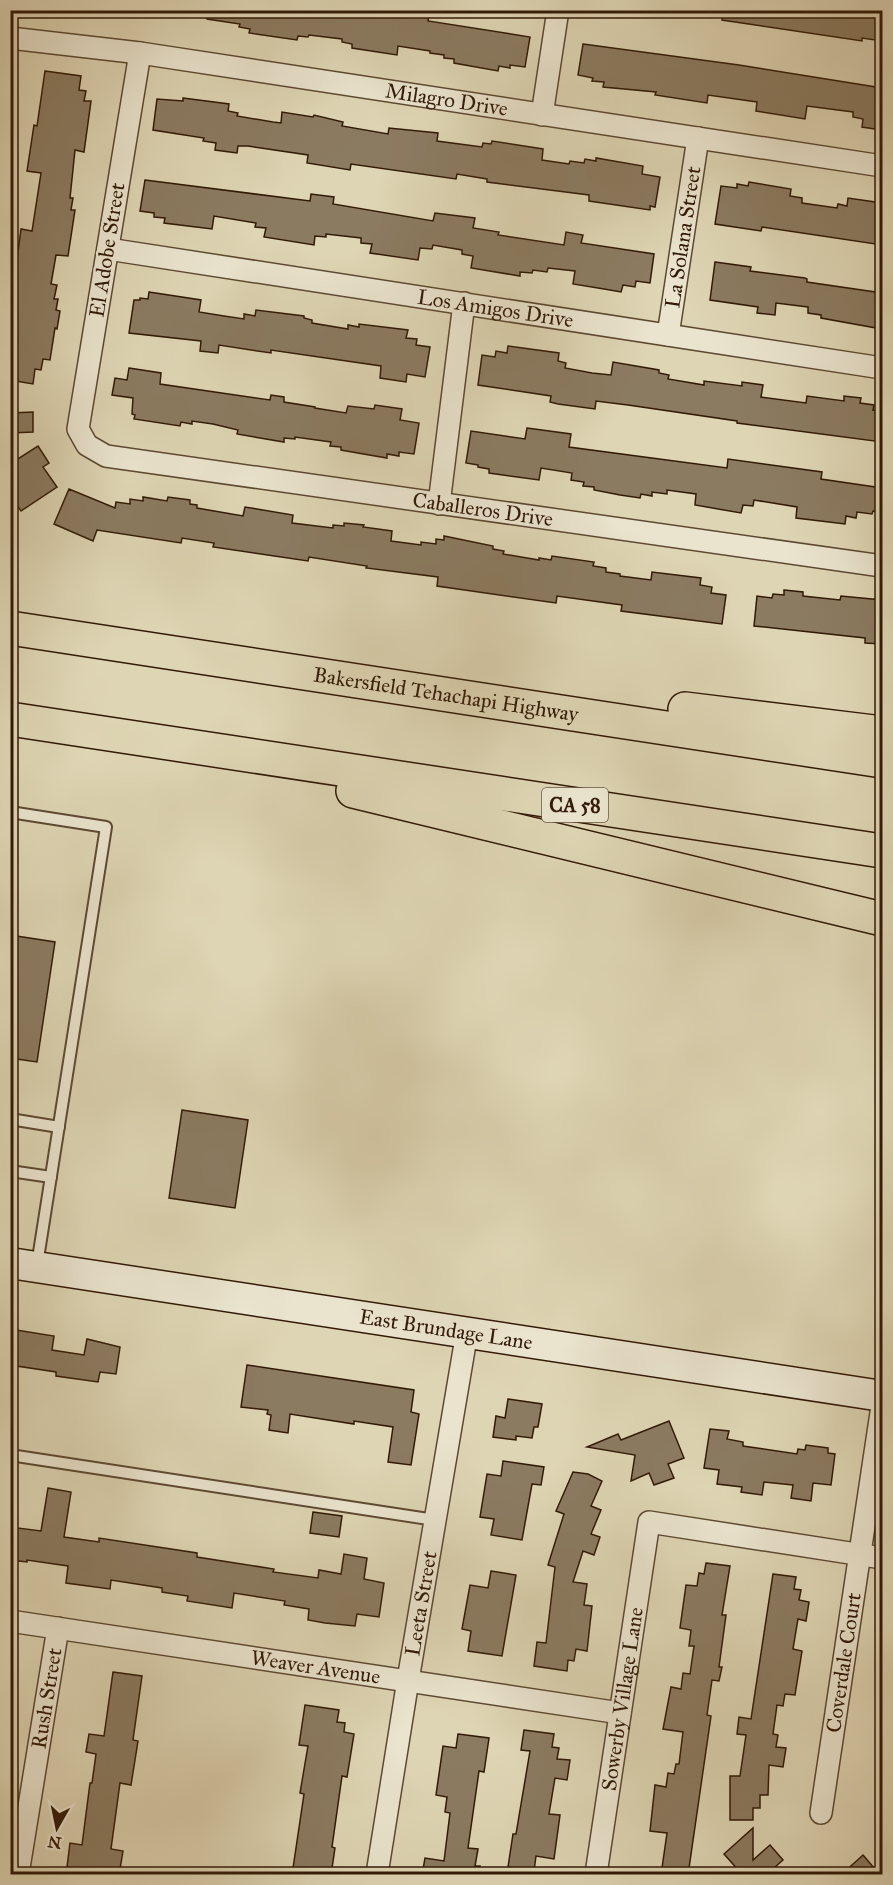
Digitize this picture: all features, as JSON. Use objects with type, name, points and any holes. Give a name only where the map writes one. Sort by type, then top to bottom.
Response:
[{"type":"highway","name":"Bakersfield Tehachapi Highway","points":[[10,628],[882,761]]},
{"type":"highway","points":[[501,702],[589,698],[882,733]]},
{"type":"highway","name":"CA 58","points":[[10,719],[882,851]]},
{"type":"highway","points":[[268,758],[315,781],[882,919]]},
{"type":"main road","name":"East Brundage Lane","points":[[23,1265],[882,1396]]},
{"type":"street","points":[[542,115],[558,10]]},
{"type":"street","name":"Milagro Drive","points":[[10,38],[140,53],[882,166]]},
{"type":"street","name":"El Adobe Street","points":[[87,445],[78,429],[140,53]]},
{"type":"street","name":"La Solana Street","points":[[668,334],[698,138]]},
{"type":"street","name":"Los Amigos Drive","points":[[108,249],[882,368]]},
{"type":"street","points":[[439,504],[464,303]]},
{"type":"street","name":"Caballeros Drive","points":[[87,445],[106,456],[882,566]]},
{"type":"street","name":"Leeta Street","points":[[377,1875],[467,1332]]},
{"type":"street","name":"Coverdale Court","points":[[821,1813],[882,1406]]},
{"type":"street","name":"Sowerby Village Lane","points":[[596,1875],[649,1522],[860,1554]]},
{"type":"street","points":[[860,1554],[882,1558]]},
{"type":"street","name":"Weaver Avenue","points":[[10,1620],[620,1713]]},
{"type":"street","name":"Rush Street","points":[[18,1875],[58,1628]]},
{"type":"lane","points":[[10,812],[106,826],[51,1177],[23,1265]]},
{"type":"lane","points":[[10,1119],[59,1127]]},
{"type":"lane","points":[[10,1171],[51,1177]]},
{"type":"lane","points":[[10,1455],[435,1520]]},
{"type":"building","points":[[207,10],[390,10],[429,16],[428,21],[530,37],[525,67],[499,66],[498,71],[454,63],[454,59],[444,58],[444,55],[430,53],[430,51],[398,46],[397,55],[352,48],[352,44],[342,42],[342,39],[309,35],[308,37],[298,36],[297,40],[249,33],[250,29],[239,27],[240,24],[207,19]]},
{"type":"building","points":[[723,10],[882,10],[882,41],[862,38],[862,41],[722,20]]},
{"type":"building","points":[[583,44],[739,65],[882,88],[881,130],[862,127],[863,119],[853,117],[853,112],[807,106],[805,119],[756,111],[757,102],[708,95],[707,103],[655,95],[656,92],[603,87],[604,82],[592,81],[593,78],[578,75]]},
{"type":"building","points":[[45,71],[81,76],[79,90],[86,91],[84,101],[91,101],[84,152],[75,150],[70,198],[73,198],[71,210],[75,210],[68,256],[56,255],[51,284],[57,285],[54,299],[58,299],[56,310],[60,311],[57,329],[55,328],[50,360],[43,359],[41,370],[35,369],[33,384],[10,380],[10,342],[13,322],[10,322],[10,313],[21,229],[32,231],[41,173],[27,171],[34,125],[37,126]]},
{"type":"building","points":[[183,98],[229,104],[228,111],[238,113],[237,116],[273,122],[281,123],[282,112],[313,117],[314,115],[343,122],[342,126],[388,134],[389,128],[438,133],[437,141],[482,147],[483,143],[491,144],[492,141],[543,149],[542,160],[569,164],[570,161],[584,163],[585,159],[596,161],[596,158],[643,166],[642,174],[660,177],[655,207],[650,206],[650,210],[589,201],[589,195],[487,182],[487,179],[457,174],[456,179],[351,164],[350,170],[307,163],[308,155],[248,146],[238,146],[237,153],[215,150],[216,143],[203,141],[204,138],[153,130],[157,99],[183,101]]},
{"type":"building","points":[[145,180],[310,201],[311,194],[334,197],[333,204],[433,221],[435,213],[475,218],[473,228],[499,232],[498,235],[564,245],[566,232],[583,235],[581,243],[654,254],[650,283],[636,281],[635,287],[623,285],[621,292],[573,284],[575,271],[548,268],[547,272],[533,270],[532,273],[520,272],[520,276],[471,268],[473,256],[462,254],[462,250],[433,245],[432,249],[420,248],[418,260],[370,253],[372,244],[361,243],[361,238],[326,234],[326,237],[315,236],[314,245],[264,237],[266,228],[255,227],[256,223],[214,216],[212,229],[164,223],[165,218],[154,217],[154,213],[140,211]]},
{"type":"building","points":[[749,182],[791,189],[790,196],[802,198],[802,203],[837,208],[838,204],[847,206],[848,198],[882,203],[882,245],[762,227],[761,231],[715,224],[721,186],[737,188],[737,184],[748,186]]},
{"type":"building","points":[[715,262],[751,267],[750,271],[805,278],[807,282],[882,293],[882,329],[821,318],[821,315],[808,313],[808,307],[776,303],[775,315],[757,313],[758,307],[710,300]]},
{"type":"building","points":[[149,292],[201,300],[199,312],[244,319],[244,314],[255,316],[256,310],[304,316],[312,320],[312,323],[348,329],[348,325],[359,327],[359,324],[408,330],[406,338],[417,339],[416,345],[430,347],[425,377],[407,374],[406,382],[380,378],[381,366],[219,345],[218,353],[200,351],[201,341],[129,333],[134,300],[148,299]]},
{"type":"building","points":[[508,346],[559,353],[558,361],[566,363],[565,368],[592,373],[611,375],[613,362],[659,370],[659,373],[669,375],[668,379],[704,385],[704,381],[742,386],[742,382],[763,385],[761,397],[806,403],[807,396],[844,401],[844,396],[861,398],[860,403],[874,405],[873,410],[882,411],[882,442],[596,401],[595,409],[558,404],[550,402],[551,396],[478,385],[482,355],[495,357],[496,351],[507,353]]},
{"type":"building","points":[[129,368],[161,373],[160,384],[270,400],[271,395],[284,397],[284,402],[346,413],[348,406],[374,409],[375,405],[402,409],[400,420],[419,423],[414,454],[399,452],[399,456],[387,454],[387,458],[341,450],[341,447],[330,446],[331,442],[295,437],[295,439],[284,438],[284,442],[237,434],[238,430],[213,424],[192,421],[192,424],[181,422],[180,426],[134,419],[133,398],[112,395],[115,378],[127,380]]},
{"type":"building","points":[[33,412],[33,432],[10,433],[10,413]]},
{"type":"building","points":[[527,428],[571,434],[569,447],[727,468],[728,459],[822,472],[821,479],[882,488],[882,512],[873,511],[872,514],[857,512],[856,518],[846,516],[845,524],[796,518],[797,507],[754,500],[753,506],[743,505],[741,513],[695,505],[696,494],[667,490],[667,494],[652,492],[652,496],[641,494],[640,498],[583,486],[584,482],[571,480],[572,473],[541,468],[539,480],[489,473],[489,469],[466,463],[471,431],[525,439]]},
{"type":"building","points":[[38,446],[49,463],[43,467],[57,487],[21,511],[10,495],[10,464]]},
{"type":"building","points":[[69,489],[115,508],[116,502],[130,504],[130,499],[143,501],[143,497],[167,501],[168,497],[190,500],[190,504],[197,505],[197,508],[243,516],[245,507],[293,515],[292,523],[333,528],[333,525],[344,526],[344,523],[364,525],[363,527],[392,531],[391,541],[421,545],[421,542],[436,544],[436,539],[444,540],[444,536],[493,546],[493,549],[504,551],[503,554],[539,560],[539,558],[551,560],[552,556],[594,562],[593,566],[606,568],[606,572],[620,574],[620,576],[651,580],[652,572],[701,578],[700,585],[712,587],[711,593],[726,595],[722,624],[621,611],[622,605],[557,596],[556,603],[437,586],[438,577],[366,568],[367,566],[309,557],[308,561],[213,547],[214,543],[182,538],[181,543],[97,530],[93,541],[54,524]]},
{"type":"building","points":[[784,590],[803,592],[803,596],[840,600],[841,596],[882,600],[882,644],[865,643],[865,638],[754,626],[757,596],[772,598],[773,594],[784,595]]},
{"type":"building","points":[[10,935],[55,942],[37,1062],[10,1058]]},
{"type":"building","points":[[182,1110],[248,1120],[235,1208],[169,1198]]},
{"type":"building","points":[[10,1329],[54,1336],[52,1350],[84,1355],[87,1339],[120,1347],[116,1374],[100,1372],[98,1382],[56,1376],[56,1372],[10,1365]]},
{"type":"building","points":[[247,1365],[414,1390],[411,1412],[419,1414],[411,1465],[388,1462],[393,1427],[354,1421],[354,1424],[290,1414],[288,1433],[269,1430],[271,1415],[267,1414],[268,1410],[241,1407]]},
{"type":"building","points":[[508,1399],[542,1404],[538,1427],[534,1427],[532,1438],[516,1436],[516,1440],[493,1437],[496,1416],[505,1418]]},
{"type":"building","points":[[669,1421],[684,1458],[668,1464],[674,1478],[654,1485],[649,1473],[631,1481],[635,1455],[587,1447],[618,1434],[621,1440]]},
{"type":"building","points":[[710,1429],[729,1431],[727,1439],[743,1442],[743,1446],[797,1454],[798,1449],[805,1450],[806,1445],[828,1448],[828,1453],[835,1454],[831,1485],[813,1483],[811,1501],[791,1498],[793,1485],[764,1482],[762,1495],[741,1492],[742,1487],[717,1484],[719,1470],[704,1468]]},
{"type":"building","points":[[503,1461],[544,1467],[541,1485],[532,1484],[522,1540],[491,1535],[494,1519],[480,1517],[487,1474],[501,1476]]},
{"type":"building","points":[[573,1472],[588,1474],[602,1481],[591,1506],[601,1510],[591,1534],[600,1537],[594,1555],[583,1551],[573,1582],[587,1584],[584,1605],[592,1606],[587,1651],[576,1649],[574,1661],[568,1660],[567,1671],[534,1666],[537,1642],[546,1643],[555,1567],[548,1565],[564,1514],[556,1511]]},
{"type":"building","points":[[48,1488],[71,1492],[64,1537],[99,1542],[99,1538],[197,1553],[197,1557],[318,1578],[319,1570],[341,1574],[344,1554],[367,1558],[364,1579],[384,1583],[379,1617],[357,1614],[355,1626],[325,1623],[308,1620],[309,1609],[284,1605],[285,1601],[234,1593],[232,1608],[187,1601],[188,1596],[162,1592],[162,1588],[111,1580],[110,1589],[66,1583],[68,1566],[10,1560],[10,1527],[41,1531]]},
{"type":"building","points":[[313,1512],[342,1516],[339,1537],[310,1533]]},
{"type":"building","points":[[706,1563],[730,1566],[722,1615],[726,1615],[719,1667],[722,1667],[719,1681],[712,1680],[707,1715],[711,1716],[688,1875],[661,1875],[667,1833],[650,1831],[655,1785],[666,1787],[668,1773],[674,1774],[676,1764],[679,1764],[683,1732],[663,1729],[671,1687],[681,1689],[683,1673],[690,1674],[694,1646],[689,1646],[691,1630],[680,1628],[686,1585],[697,1586],[699,1573],[704,1574]]},
{"type":"building","points":[[491,1571],[516,1575],[502,1656],[468,1651],[471,1631],[462,1629],[470,1585],[488,1588]]},
{"type":"building","points":[[773,1574],[796,1577],[794,1589],[801,1590],[799,1600],[809,1602],[806,1621],[798,1619],[793,1649],[802,1651],[795,1695],[785,1694],[783,1706],[777,1705],[773,1734],[778,1735],[776,1747],[786,1748],[783,1767],[769,1765],[768,1795],[760,1795],[760,1808],[753,1808],[753,1820],[730,1820],[730,1776],[740,1776],[746,1735],[737,1734],[739,1717],[751,1719]]},
{"type":"building","points":[[113,1672],[142,1676],[133,1740],[138,1741],[131,1785],[120,1783],[111,1849],[123,1851],[119,1875],[78,1875],[79,1869],[67,1867],[70,1843],[82,1845],[96,1754],[86,1752],[89,1734],[104,1736]]},
{"type":"building","points":[[305,1705],[339,1710],[337,1722],[345,1723],[344,1732],[354,1734],[347,1777],[342,1776],[332,1847],[335,1848],[331,1875],[292,1875],[304,1794],[300,1793],[308,1746],[299,1745]]},
{"type":"building","points":[[524,1730],[554,1734],[552,1747],[559,1748],[557,1759],[570,1760],[567,1780],[555,1778],[549,1814],[560,1815],[554,1859],[536,1856],[534,1871],[508,1867],[530,1751],[521,1750]]},
{"type":"building","points":[[458,1734],[489,1738],[484,1772],[479,1771],[468,1848],[478,1849],[475,1866],[480,1866],[479,1875],[422,1875],[425,1858],[444,1861],[450,1813],[445,1812],[447,1797],[436,1795],[443,1746],[456,1748]]},
{"type":"building","points":[[753,1828],[753,1860],[770,1845],[783,1860],[766,1875],[737,1875],[740,1872],[724,1854]]},
{"type":"building","points":[[863,1855],[880,1875],[841,1875]]}]
